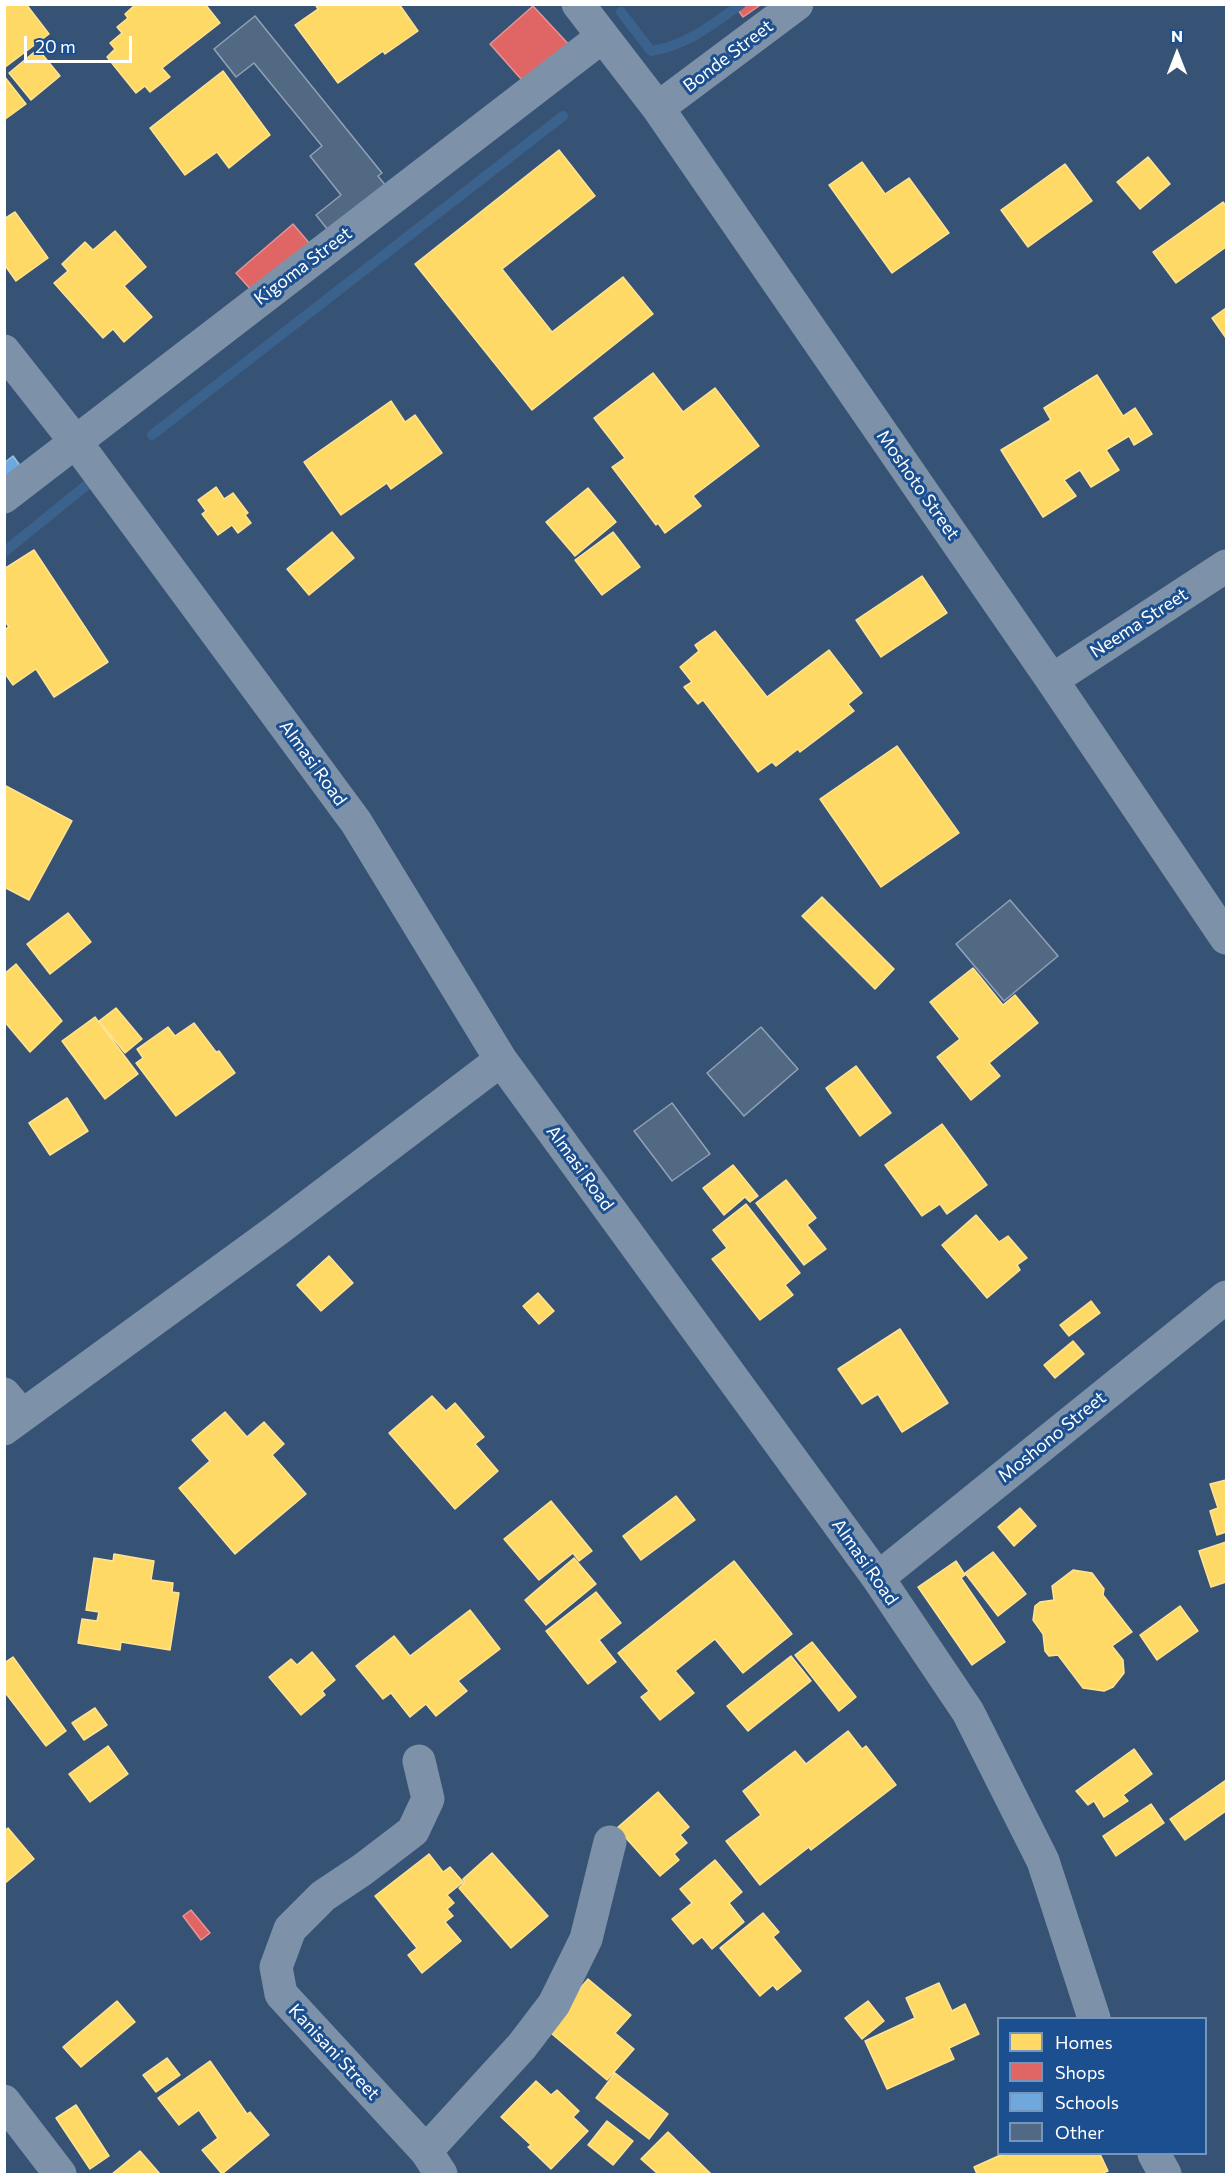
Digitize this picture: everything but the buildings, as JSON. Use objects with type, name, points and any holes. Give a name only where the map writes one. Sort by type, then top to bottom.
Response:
[{"type":"street","name":"Moshoto Street","points":[[578,4],[658,108],[1227,938]]},
{"type":"street","name":"Bonde Street","points":[[658,108],[797,4]]},
{"type":"street","name":"Kigoma Street","points":[[4,497],[602,37]]},
{"type":"street","name":"Almasi Road","points":[[4,351],[75,441],[356,822],[501,1060],[878,1578],[968,1712],[1043,1861],[1093,2017]]},
{"type":"street","name":"Neema Street","points":[[1052,680],[1227,566]]},
{"type":"street","points":[[10,1413],[277,1230],[501,1060]]},
{"type":"street","name":"Moshono Street","points":[[878,1578],[1227,1297]]},
{"type":"street","name":"Kanisani Street","points":[[419,1761],[429,1799],[413,1830],[362,1870],[323,1896],[290,1929],[276,1966],[281,1994],[434,2163]]},
{"type":"street","points":[[434,2163],[554,2004],[586,1938],[610,1842]]},
{"type":"street","points":[[4,2101],[60,2175]]},
{"type":"street","points":[[1155,2155],[1165,2175]]},
{"type":"waterway","points":[[621,12],[651,51],[687,39],[741,4]]},
{"type":"waterway","points":[[152,435],[563,116]]},
{"type":"waterway","points":[[4,552],[88,484]]}]
